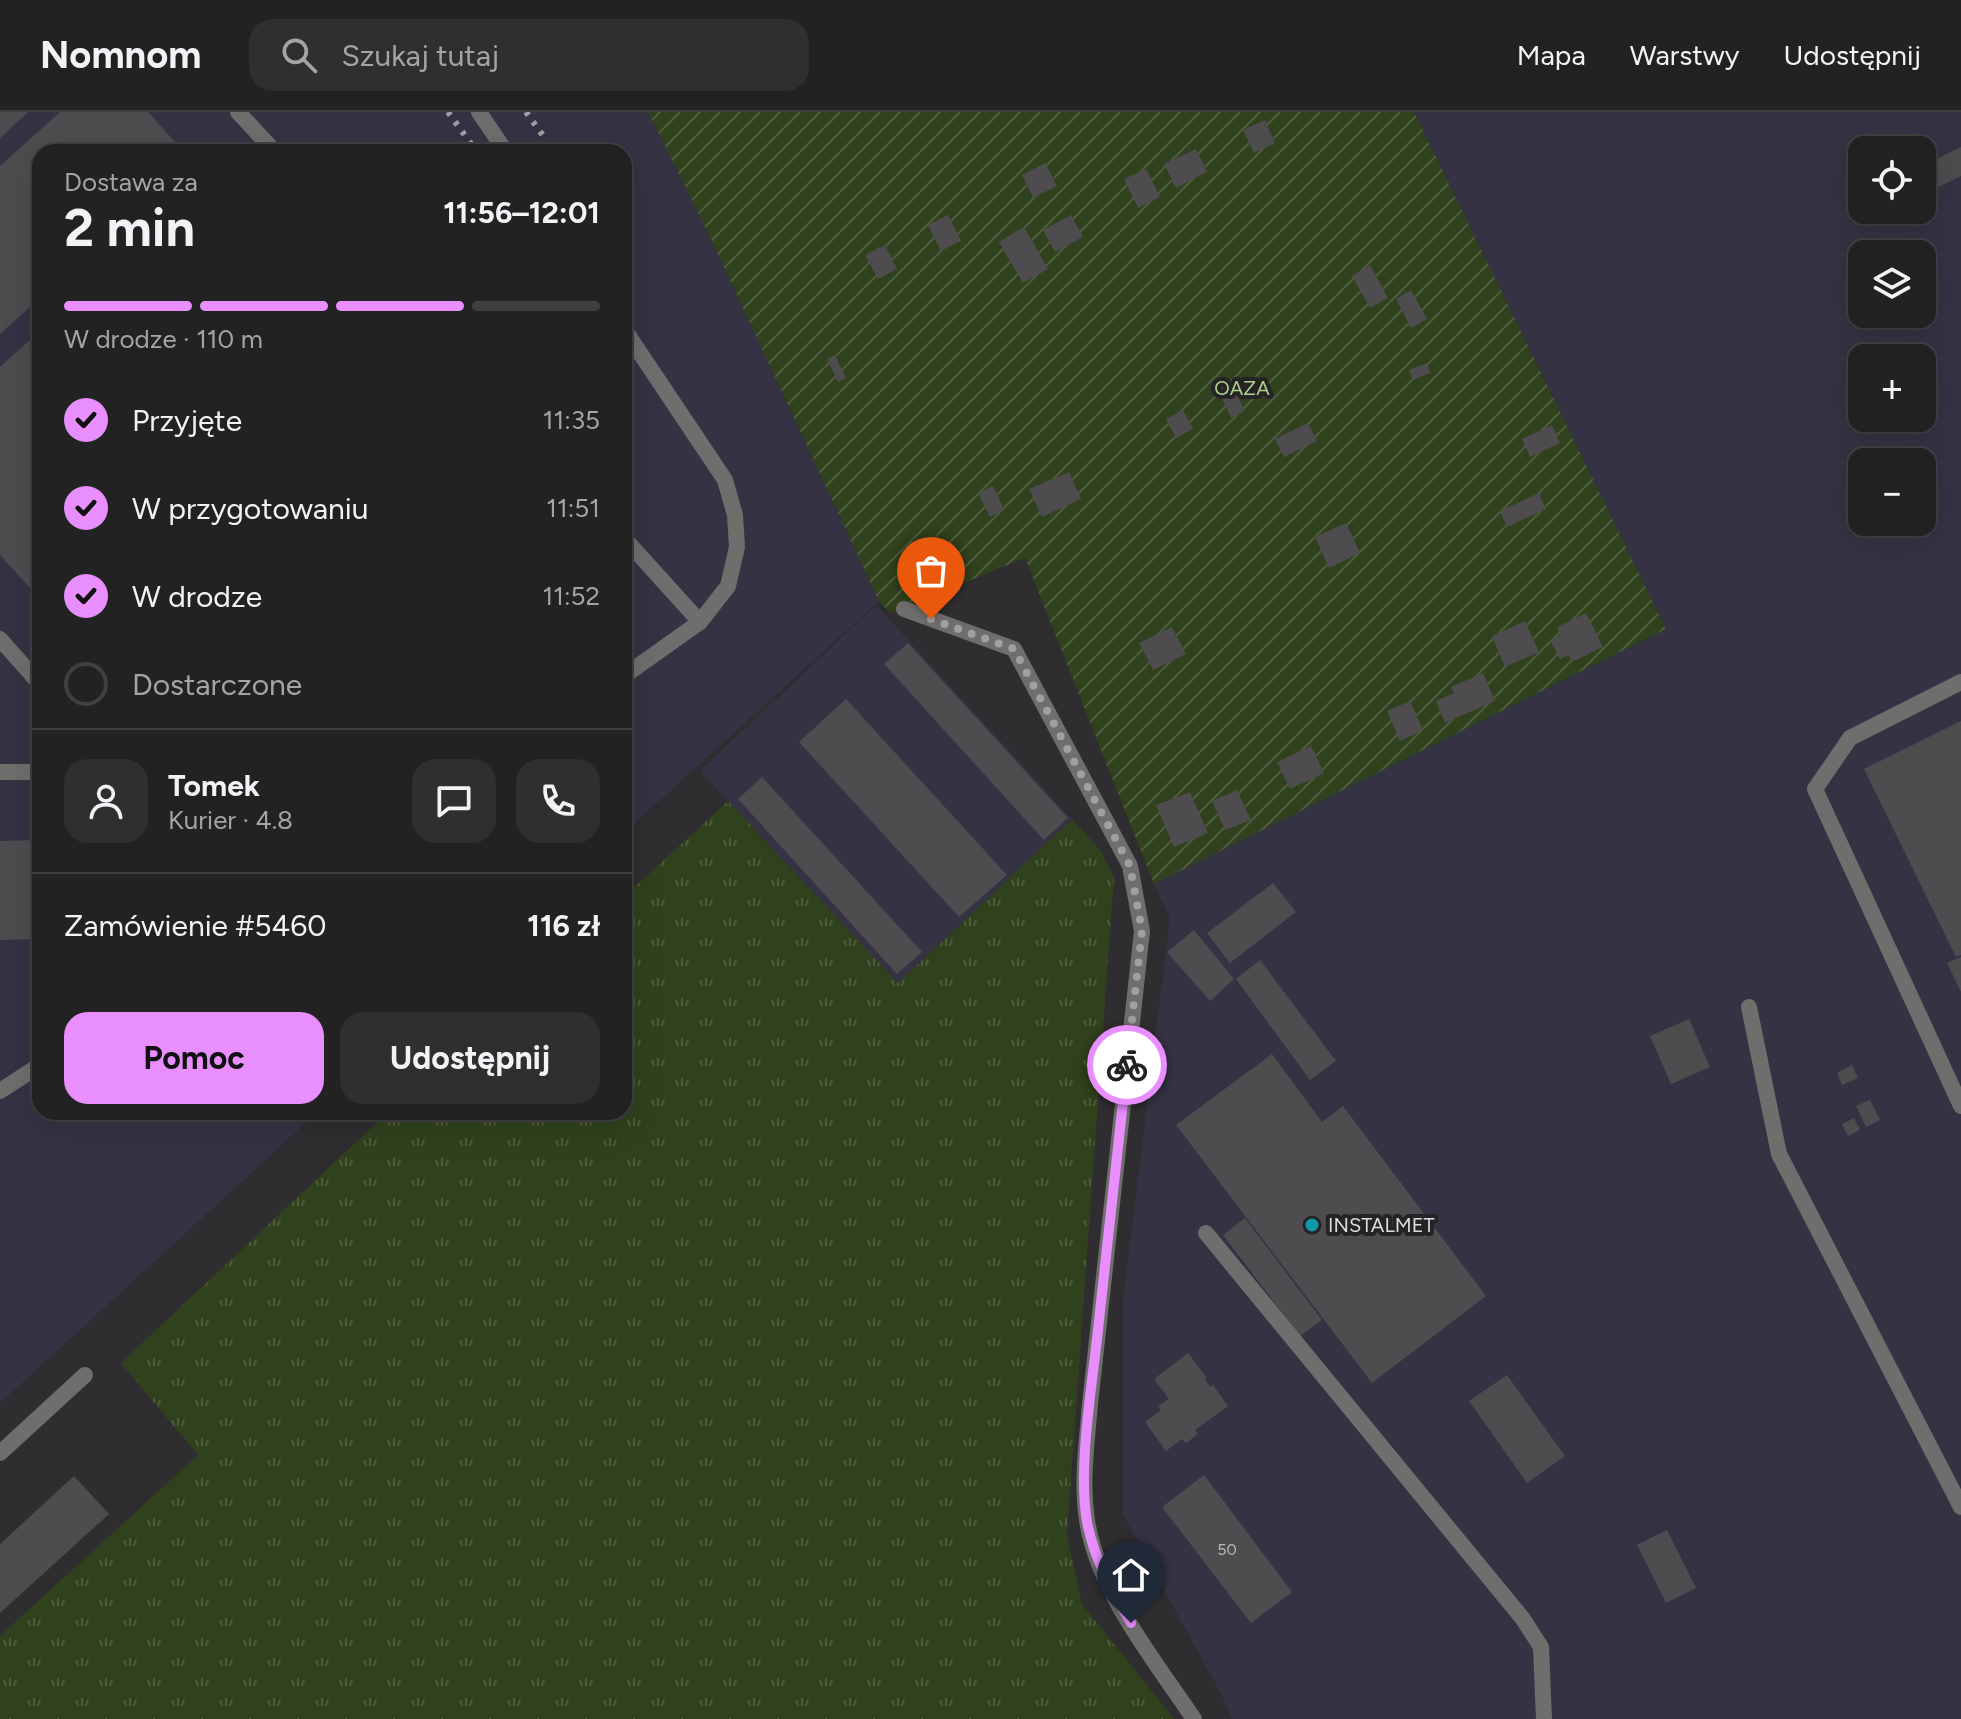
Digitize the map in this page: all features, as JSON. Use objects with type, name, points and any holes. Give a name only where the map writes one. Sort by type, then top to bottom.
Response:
[{"type":"lane","points":[[238,112],[268,144]]},
{"type":"lane","points":[[479,112],[501,144]]},
{"type":"lane","points":[[632,341],[725,480],[735,515],[737,547],[728,586],[700,622],[632,670]]},
{"type":"lane","points":[[632,547],[700,622]]},
{"type":"lane","points":[[904,609],[1014,649],[1130,866],[1142,931],[1090,1404],[1085,1479],[1087,1520],[1107,1582],[1194,1719]]},
{"type":"lane","points":[[0,639],[32,675]]},
{"type":"lane","points":[[1961,682],[1850,738],[1815,789],[1961,1106]]},
{"type":"lane","points":[[0,772],[32,772]]},
{"type":"lane","points":[[1749,1007],[1779,1154],[1961,1507]]},
{"type":"lane","points":[[0,1091],[32,1070]]},
{"type":"lane","points":[[1206,1233],[1523,1619],[1541,1647],[1544,1719]]},
{"type":"lane","points":[[0,1453],[85,1375]]},
{"type":"shaded area","points":[[0,112],[648,112],[708,233],[879,601],[632,826],[632,144],[32,144],[32,1120],[309,1120],[0,1403]]},
{"type":"shaded area","points":[[1414,112],[1961,112],[1961,1719],[1232,1719],[1123,1514],[1123,1299],[1170,919],[1154,884],[1665,628]]},
{"type":"shaded area","points":[[876,605],[1072,819],[898,983],[700,771]]},
{"type":"green space","name":"OAZA","points":[[648,112],[1414,112],[1666,629],[1154,884],[1025,558],[890,613],[879,601],[708,233]]},
{"type":"green space","points":[[728,801],[898,983],[1072,819],[1101,851],[1114,877],[1067,1535],[1082,1604],[1174,1719],[0,1719],[0,1636],[198,1455],[121,1363],[379,1120],[632,1120],[632,890]]},
{"type":"building","points":[[0,112],[28,112],[0,138]]},
{"type":"building","points":[[60,112],[148,112],[177,144],[32,144],[32,305],[0,334],[0,166]]},
{"type":"building","points":[[1265,120],[1275,143],[1254,153],[1243,130]]},
{"type":"building","points":[[1961,147],[1961,176],[1936,188],[1936,159]]},
{"type":"building","points":[[1196,149],[1207,172],[1176,188],[1164,164]]},
{"type":"building","points":[[1045,163],[1057,186],[1033,198],[1022,175]]},
{"type":"building","points":[[1146,169],[1160,197],[1138,208],[1124,179]]},
{"type":"building","points":[[948,215],[961,241],[941,251],[928,225]]},
{"type":"building","points":[[1071,215],[1083,237],[1055,252],[1043,230]]},
{"type":"building","points":[[1024,227],[1048,269],[1023,283],[999,242]]},
{"type":"building","points":[[885,245],[897,269],[878,279],[865,255]]},
{"type":"building","points":[[1370,265],[1388,298],[1370,308],[1352,276]]},
{"type":"building","points":[[1411,290],[1427,319],[1411,328],[1396,299]]},
{"type":"building","points":[[32,338],[32,590],[0,555],[0,367]]},
{"type":"building","points":[[835,355],[846,378],[838,382],[827,359]]},
{"type":"building","points":[[1427,363],[1430,373],[1413,380],[1409,370]]},
{"type":"building","points":[[1236,392],[1245,411],[1231,418],[1222,398]]},
{"type":"building","points":[[1183,410],[1193,429],[1176,438],[1166,419]]},
{"type":"building","points":[[1308,423],[1317,441],[1284,457],[1275,439]]},
{"type":"building","points":[[1552,425],[1560,443],[1530,457],[1522,439]]},
{"type":"building","points":[[1069,472],[1081,499],[1042,517],[1029,489]]},
{"type":"building","points":[[993,486],[1004,509],[990,517],[978,493]]},
{"type":"building","points":[[1539,493],[1546,509],[1507,527],[1500,511]]},
{"type":"building","points":[[1346,523],[1360,553],[1329,568],[1315,537]]},
{"type":"building","points":[[1586,613],[1603,647],[1572,662],[1569,655],[1560,659],[1550,640],[1561,635],[1557,627]]},
{"type":"building","points":[[1525,621],[1539,652],[1505,667],[1492,636]]},
{"type":"building","points":[[1172,627],[1186,654],[1153,670],[1139,643]]},
{"type":"building","points":[[908,643],[1068,818],[1044,840],[884,664]]},
{"type":"building","points":[[1483,673],[1495,701],[1445,723],[1436,701],[1454,693],[1451,687]]},
{"type":"building","points":[[846,699],[1007,875],[959,917],[799,742]]},
{"type":"building","points":[[1410,701],[1423,730],[1400,741],[1387,711]]},
{"type":"building","points":[[1961,721],[1961,955],[1956,957],[1864,769]]},
{"type":"building","points":[[1311,746],[1324,773],[1290,789],[1277,762]]},
{"type":"building","points":[[762,777],[922,952],[897,974],[738,799]]},
{"type":"building","points":[[1237,790],[1251,820],[1225,830],[1212,801]]},
{"type":"building","points":[[1190,792],[1208,833],[1174,847],[1156,805]]},
{"type":"building","points":[[32,840],[32,939],[0,940],[0,841]]},
{"type":"building","points":[[1273,883],[1296,912],[1230,963],[1207,933]]},
{"type":"building","points":[[1194,930],[1234,979],[1210,1001],[1167,952]]},
{"type":"building","points":[[1961,957],[1961,992],[1947,963]]},
{"type":"building","points":[[1260,960],[1336,1061],[1310,1080],[1236,979]]},
{"type":"building","points":[[1689,1019],[1710,1067],[1671,1084],[1650,1036]]},
{"type":"building","name":"INSTALMET","points":[[1272,1054],[1322,1122],[1343,1106],[1486,1296],[1372,1383],[1176,1125]]},
{"type":"building","points":[[1852,1065],[1858,1078],[1842,1085],[1837,1073]]},
{"type":"building","points":[[1870,1100],[1880,1120],[1866,1127],[1856,1106]]},
{"type":"building","points":[[1854,1118],[1860,1130],[1848,1136],[1842,1124]]},
{"type":"building","points":[[1245,1218],[1322,1320],[1300,1336],[1223,1235]]},
{"type":"building","points":[[1188,1353],[1210,1387],[1213,1385],[1228,1406],[1195,1430],[1198,1434],[1186,1443],[1182,1439],[1166,1451],[1145,1422],[1161,1410],[1158,1406],[1169,1399],[1154,1379]]},
{"type":"building","points":[[1507,1375],[1565,1456],[1527,1483],[1469,1401]]},
{"type":"building","points":[[1204,1475],[1292,1592],[1251,1623],[1162,1507]]},
{"type":"building","points":[[74,1476],[109,1514],[0,1613],[0,1544]]},
{"type":"building","points":[[1667,1530],[1696,1588],[1666,1603],[1637,1545]]},
{"type":"railway","points":[[448,112],[471,144]]},
{"type":"railway","points":[[526,112],[544,137]]},
{"type":"way so far","points":[[931,619],[1014,649],[1130,866],[1142,931],[1127,1065]]},
{"type":"place","name":"INSTALMET","points":[[1312,1225]]},
{"type":"route","points":[[1127,1065],[1090,1404],[1085,1479],[1087,1520],[1095,1550],[1107,1582],[1131,1623]]}]
